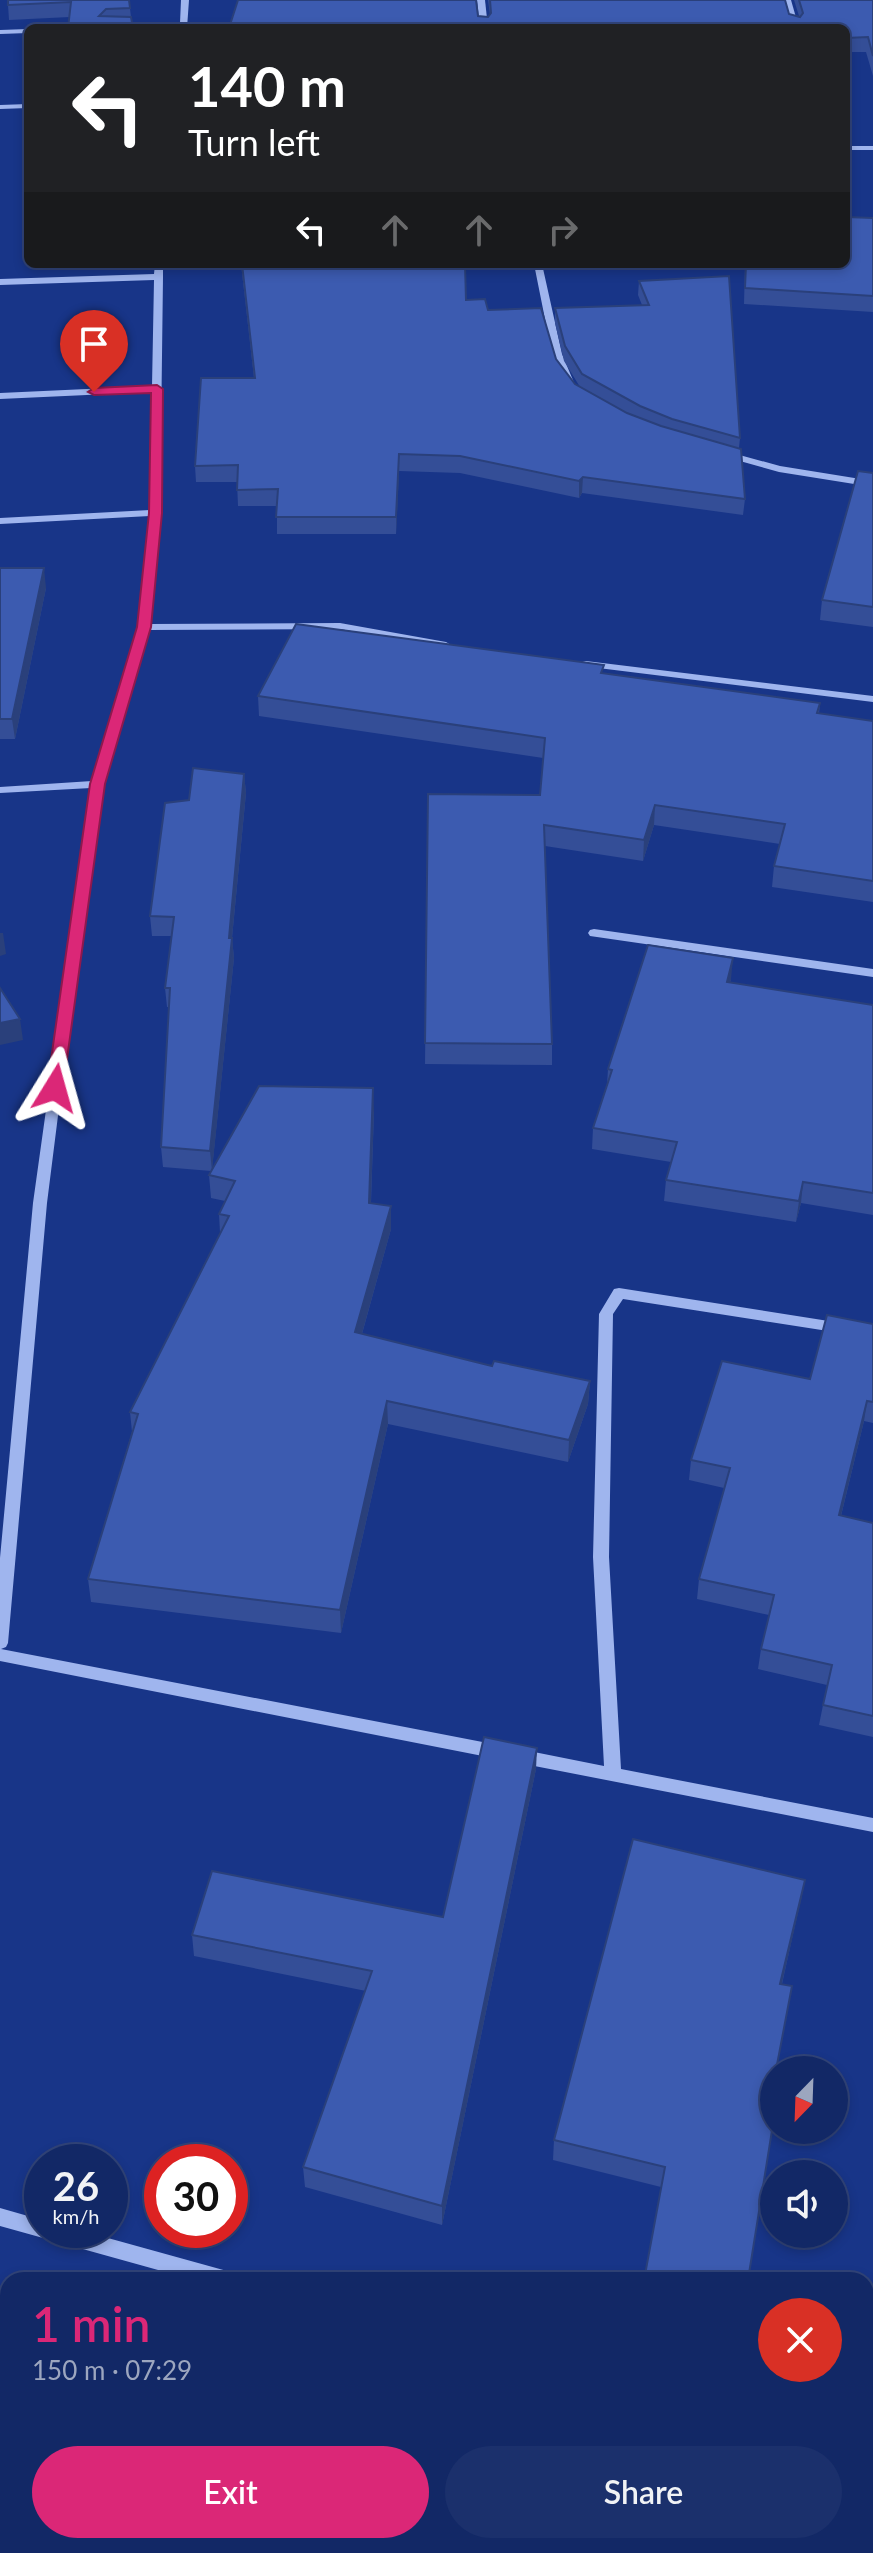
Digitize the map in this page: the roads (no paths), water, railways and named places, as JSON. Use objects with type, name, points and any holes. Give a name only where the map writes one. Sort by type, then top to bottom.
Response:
[{"type":"street","points":[[183,24],[185,0]]},
{"type":"street","points":[[481,0],[484,24]]},
{"type":"street","points":[[787,0],[794,24]]},
{"type":"street","points":[[0,32],[24,31]]},
{"type":"street","points":[[0,107],[24,106]]},
{"type":"street","points":[[850,148],[873,148]]},
{"type":"street","points":[[539,268],[557,354],[572,390]]},
{"type":"street","points":[[0,282],[159,271],[155,513],[144,627],[97,784],[40,1203],[0,1643]]},
{"type":"street","points":[[0,396],[157,389]]},
{"type":"street","points":[[710,450],[779,469],[873,484]]},
{"type":"street","points":[[0,521],[155,513]]},
{"type":"street","points":[[144,627],[340,626],[465,648]]},
{"type":"street","points":[[575,663],[873,699]]},
{"type":"street","points":[[0,790],[97,784]]},
{"type":"street","points":[[594,933],[873,973]]},
{"type":"street","points":[[613,1774],[601,1557],[606,1314],[619,1293],[873,1333]]},
{"type":"street","points":[[0,1655],[873,1825]]},
{"type":"street","points":[[0,2217],[24,2224]]},
{"type":"street","points":[[112,2248],[198,2272]]}]
